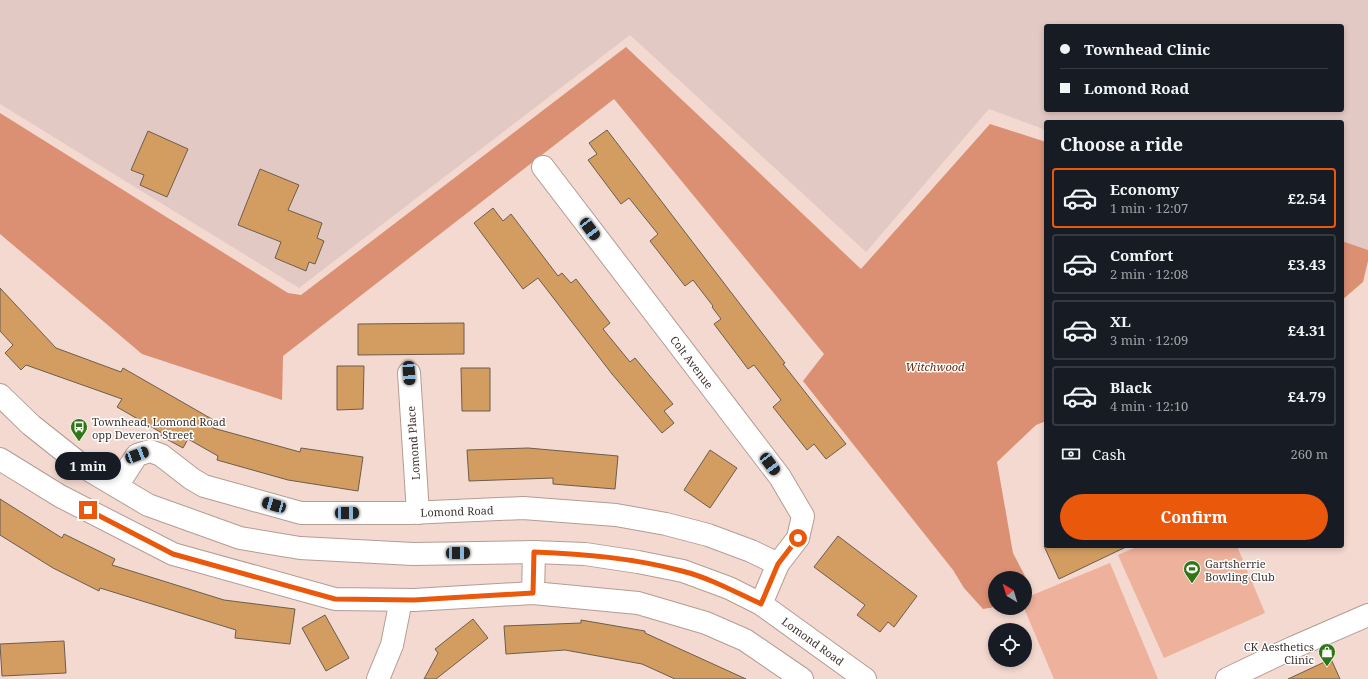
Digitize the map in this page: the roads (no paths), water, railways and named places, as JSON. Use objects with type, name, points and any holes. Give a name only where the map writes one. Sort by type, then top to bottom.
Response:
[{"type":"street","name":"Colt Avenue","points":[[543,167],[780,477],[803,516],[798,538],[778,564]]},
{"type":"street","name":"Lomond Place","points":[[409,373],[418,512]]},
{"type":"street","name":"Lomond Road","points":[[0,395],[31,425],[84,467],[148,505],[240,538],[300,548],[413,554],[534,552],[585,554],[683,571],[729,588],[761,604],[865,679]]},
{"type":"street","name":"Lomond Road","points":[[116,486],[137,455],[150,451],[161,454],[192,479],[204,486],[301,513],[418,512],[523,508],[616,515],[666,524],[708,535],[751,551],[778,564]]},
{"type":"street","points":[[0,459],[60,496],[173,554],[335,599],[401,600],[533,593],[638,603],[706,623],[745,640],[802,679]]},
{"type":"street","points":[[533,593],[534,552]]},
{"type":"street","points":[[761,604],[778,564]]},
{"type":"street","points":[[378,679],[392,645],[401,600]]},
{"type":"street","points":[[1232,678],[1292,648],[1368,615]]},
{"type":"place","name":"Townhead, Lomond Road opp Deveron Street","points":[[79,442]]},
{"type":"place","name":"Gartsherrie Bowling Club","points":[[1192,584]]},
{"type":"place","name":"CK Aesthetics Clinic","points":[[1327,667]]},
{"type":"park label","name":"Witchwood","points":[[935,366]]}]
